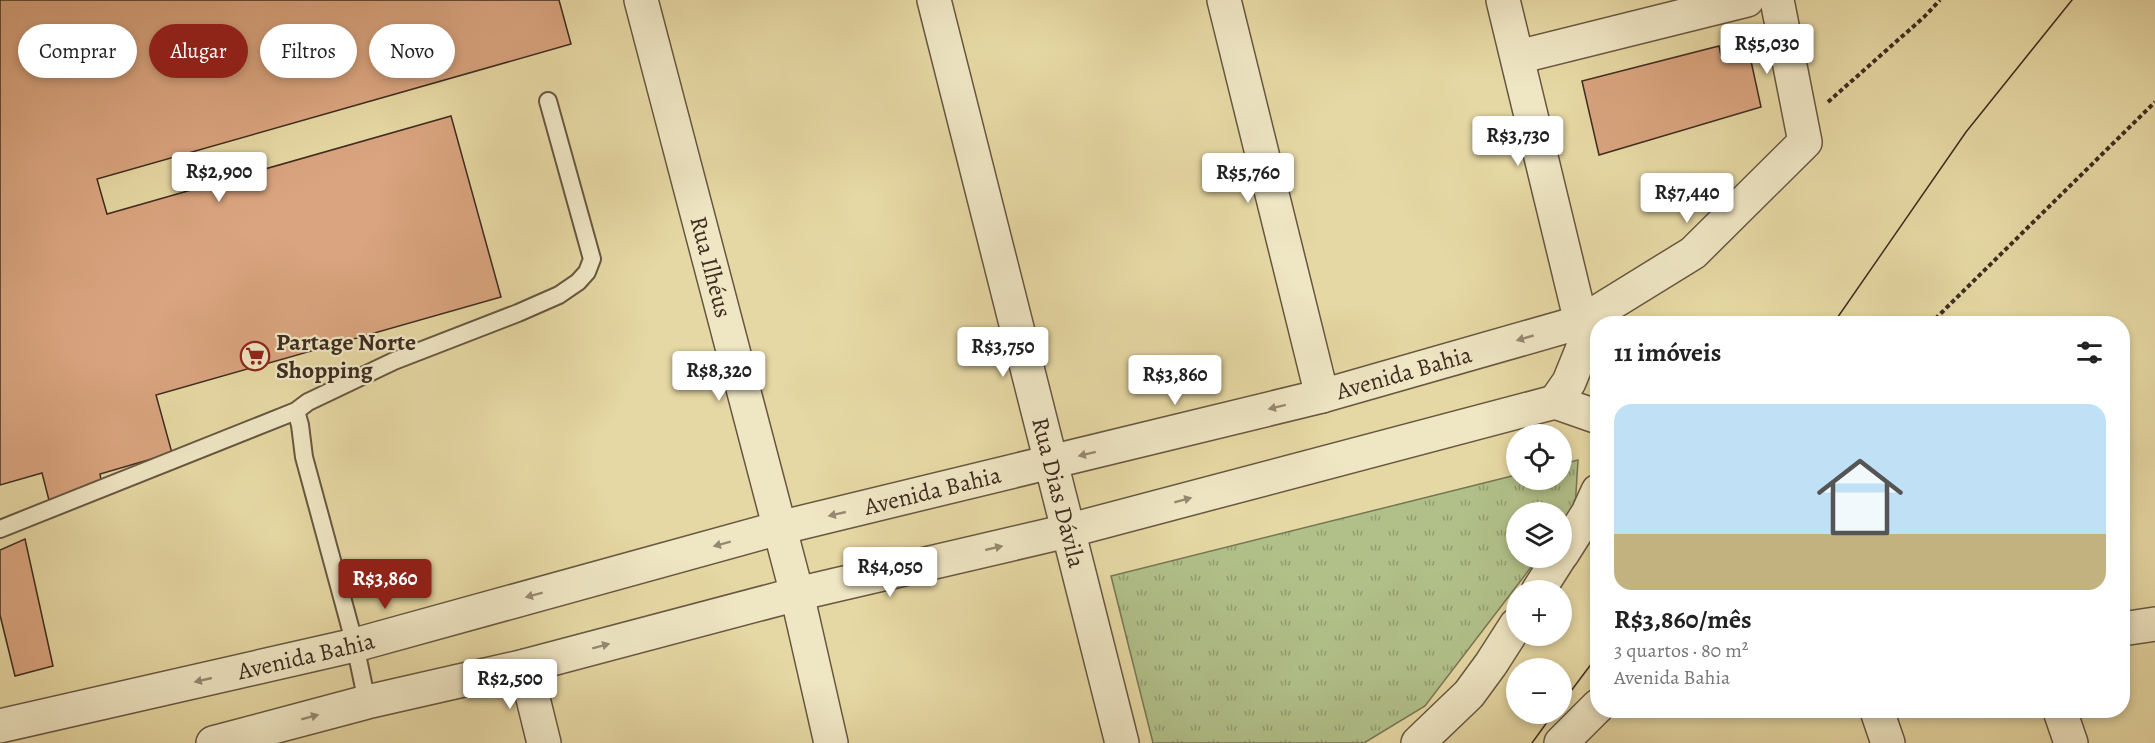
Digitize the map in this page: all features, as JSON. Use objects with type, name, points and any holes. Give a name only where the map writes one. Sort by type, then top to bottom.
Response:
[{"type":"street","name":"Rua Ilhéus","points":[[641,0],[797,594],[831,743]]},
{"type":"street","name":"Rua Dias Dávila","points":[[934,0],[1122,743]]},
{"type":"street","points":[[1224,0],[1322,396]]},
{"type":"street","points":[[1503,0],[1581,322],[1584,345],[1569,382],[1555,402]]},
{"type":"street","points":[[1518,57],[1748,0]]},
{"type":"street","points":[[1778,0],[1804,133]]},
{"type":"street","name":"Avenida Bahia","points":[[1591,316],[1693,253],[1804,133]]},
{"type":"street","name":"Avenida Bahia","points":[[0,726],[355,645],[779,528],[1322,396],[1581,322],[1590,316]]},
{"type":"street","points":[[213,743],[263,737],[367,702],[525,666],[797,594],[1067,531],[1555,402],[1590,414]]},
{"type":"street","points":[[1572,538],[1590,507]]},
{"type":"street","points":[[2130,627],[2155,624]]},
{"type":"street","points":[[1418,743],[1469,694],[1506,641]]},
{"type":"street","points":[[525,666],[544,743]]},
{"type":"street","points":[[1561,743],[1590,714]]},
{"type":"street","points":[[1879,718],[1888,743]]},
{"type":"street","points":[[2062,718],[2071,743]]},
{"type":"lane","points":[[0,529],[296,411],[308,402],[394,361],[518,313],[559,295],[578,282],[587,272],[592,259],[548,100]]},
{"type":"lane","points":[[296,411],[304,457],[355,645],[367,702]]},
{"type":"path","points":[[1804,133],[1940,0]]},
{"type":"path","points":[[1938,316],[2155,102]]},
{"type":"green space","points":[[1578,460],[1575,509],[1572,513],[1572,502],[1506,502],[1506,568],[1530,568],[1521,580],[1506,580],[1506,600],[1425,706],[1364,743],[1153,743],[1111,576],[1506,477],[1506,490],[1572,490],[1572,462]]},
{"type":"building","name":"Partage Norte Shopping","points":[[0,0],[559,0],[571,44],[455,77],[455,24],[369,24],[369,78],[452,78],[97,179],[107,214],[451,116],[501,297],[156,395],[172,453],[100,474],[102,487],[50,504],[42,473],[0,485]]},
{"type":"building","points":[[1719,46],[1721,56],[1748,47],[1761,107],[1599,155],[1582,81]]},
{"type":"building","points":[[25,539],[53,666],[15,676],[0,615],[0,550]]},
{"type":"tram line","points":[[1839,316],[1966,132],[2072,0]]},
{"type":"tram line","points":[[1572,690],[1590,666]]},
{"type":"tram line","points":[[1532,743],[1546,724]]},
{"type":"place","name":"Partage Norte Shopping","points":[[255,356]]}]
